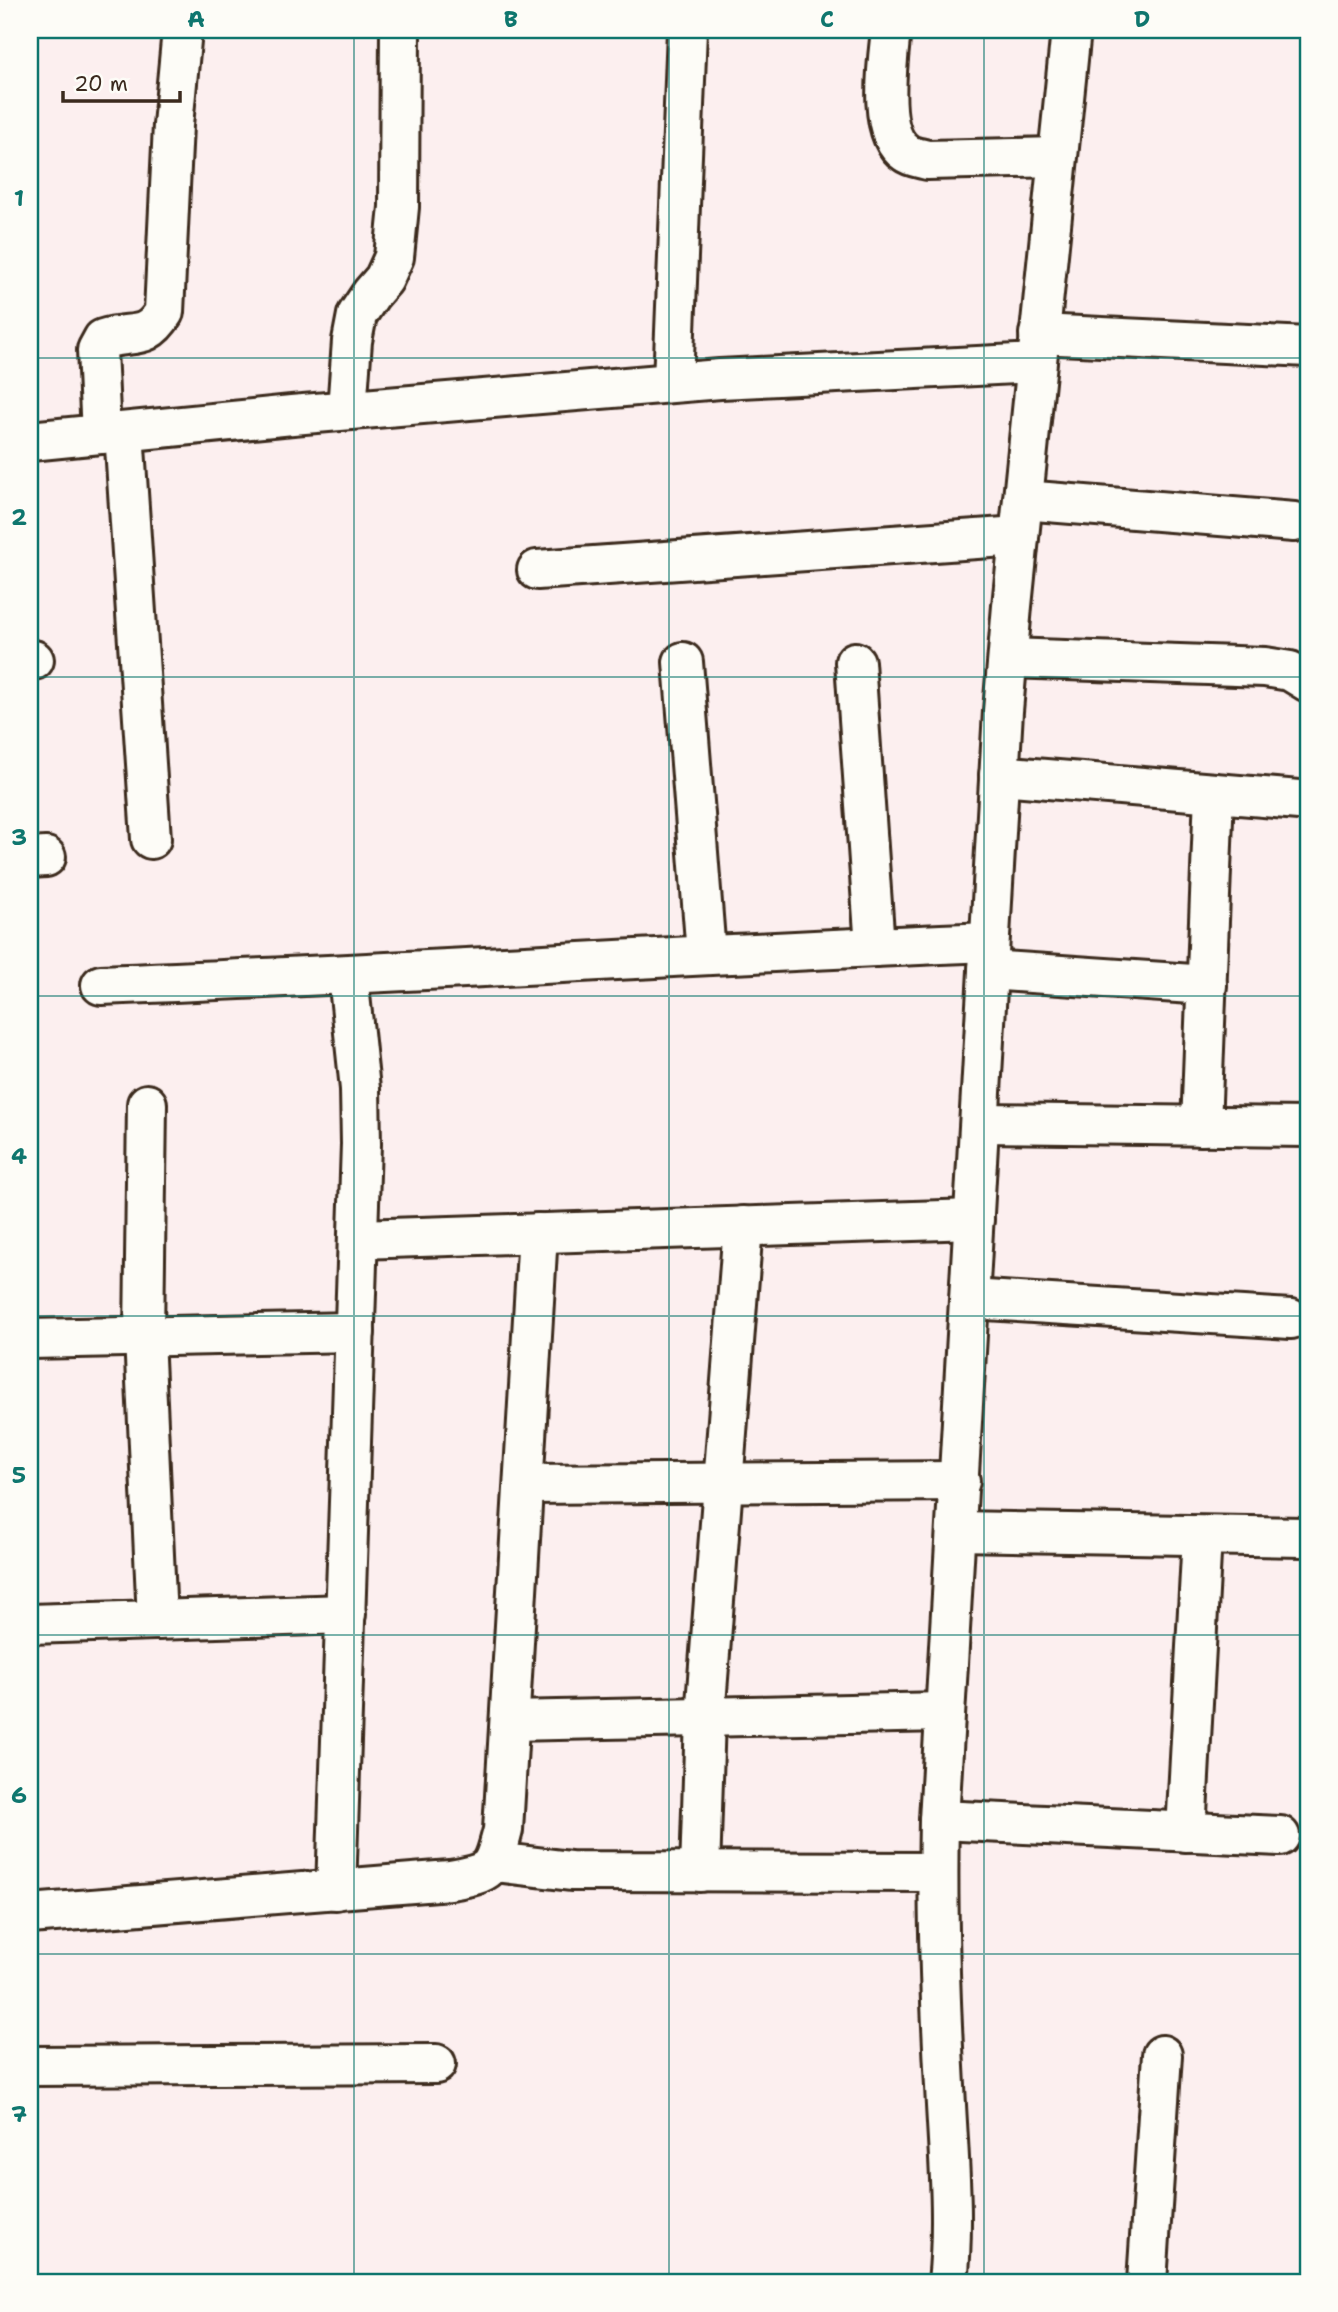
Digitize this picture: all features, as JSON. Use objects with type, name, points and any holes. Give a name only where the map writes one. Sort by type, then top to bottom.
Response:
[{"type":"street","points":[[151,839],[113,433],[97,350],[103,339],[122,333],[148,332],[156,326],[164,312],[173,125],[182,30]]},
{"type":"street","points":[[347,411],[352,341],[357,315],[384,279],[394,257],[400,207],[400,30]]},
{"type":"street","points":[[673,383],[687,30]]},
{"type":"street","points":[[891,30],[887,74],[888,118],[896,142],[906,154],[927,160],[1057,157]]},
{"type":"street","points":[[948,2282],[952,2253],[951,2180],[939,1962],[939,1820],[999,775],[1021,518],[1071,30]]},
{"type":"street","points":[[30,441],[1038,348],[1308,347]]},
{"type":"street","points":[[537,570],[1021,518],[1294,522]]},
{"type":"street","points":[[1008,658],[1265,667],[1290,671],[1308,682]]},
{"type":"street","points":[[683,662],[706,954]]},
{"type":"street","points":[[855,662],[875,947]]},
{"type":"street","points":[[999,775],[1299,800]]},
{"type":"street","points":[[1201,1126],[1214,793]]},
{"type":"street","points":[[101,985],[348,976],[706,954],[875,947],[988,956],[1207,985]]},
{"type":"street","points":[[336,1890],[359,1239],[360,1089],[348,976]]},
{"type":"street","points":[[147,1104],[144,1337],[157,1620]]},
{"type":"street","points":[[980,1123],[1308,1127]]},
{"type":"street","points":[[359,1239],[974,1219]]},
{"type":"street","points":[[700,1872],[705,1717],[743,1226]]},
{"type":"street","points":[[30,1914],[460,1879],[479,1875],[495,1862],[503,1830],[538,1233]]},
{"type":"street","points":[[970,1299],[1291,1319]]},
{"type":"street","points":[[30,1339],[355,1332]]},
{"type":"street","points":[[524,1484],[960,1481]]},
{"type":"street","points":[[957,1531],[1303,1538]]},
{"type":"street","points":[[1186,1832],[1202,1536]]},
{"type":"street","points":[[30,1624],[345,1614]]},
{"type":"street","points":[[510,1721],[946,1712]]},
{"type":"street","points":[[939,1820],[1280,1836]]},
{"type":"street","points":[[495,1862],[571,1871],[938,1872]]},
{"type":"street","points":[[1147,2282],[1162,2055]]},
{"type":"street","points":[[30,2066],[436,2064]]}]
